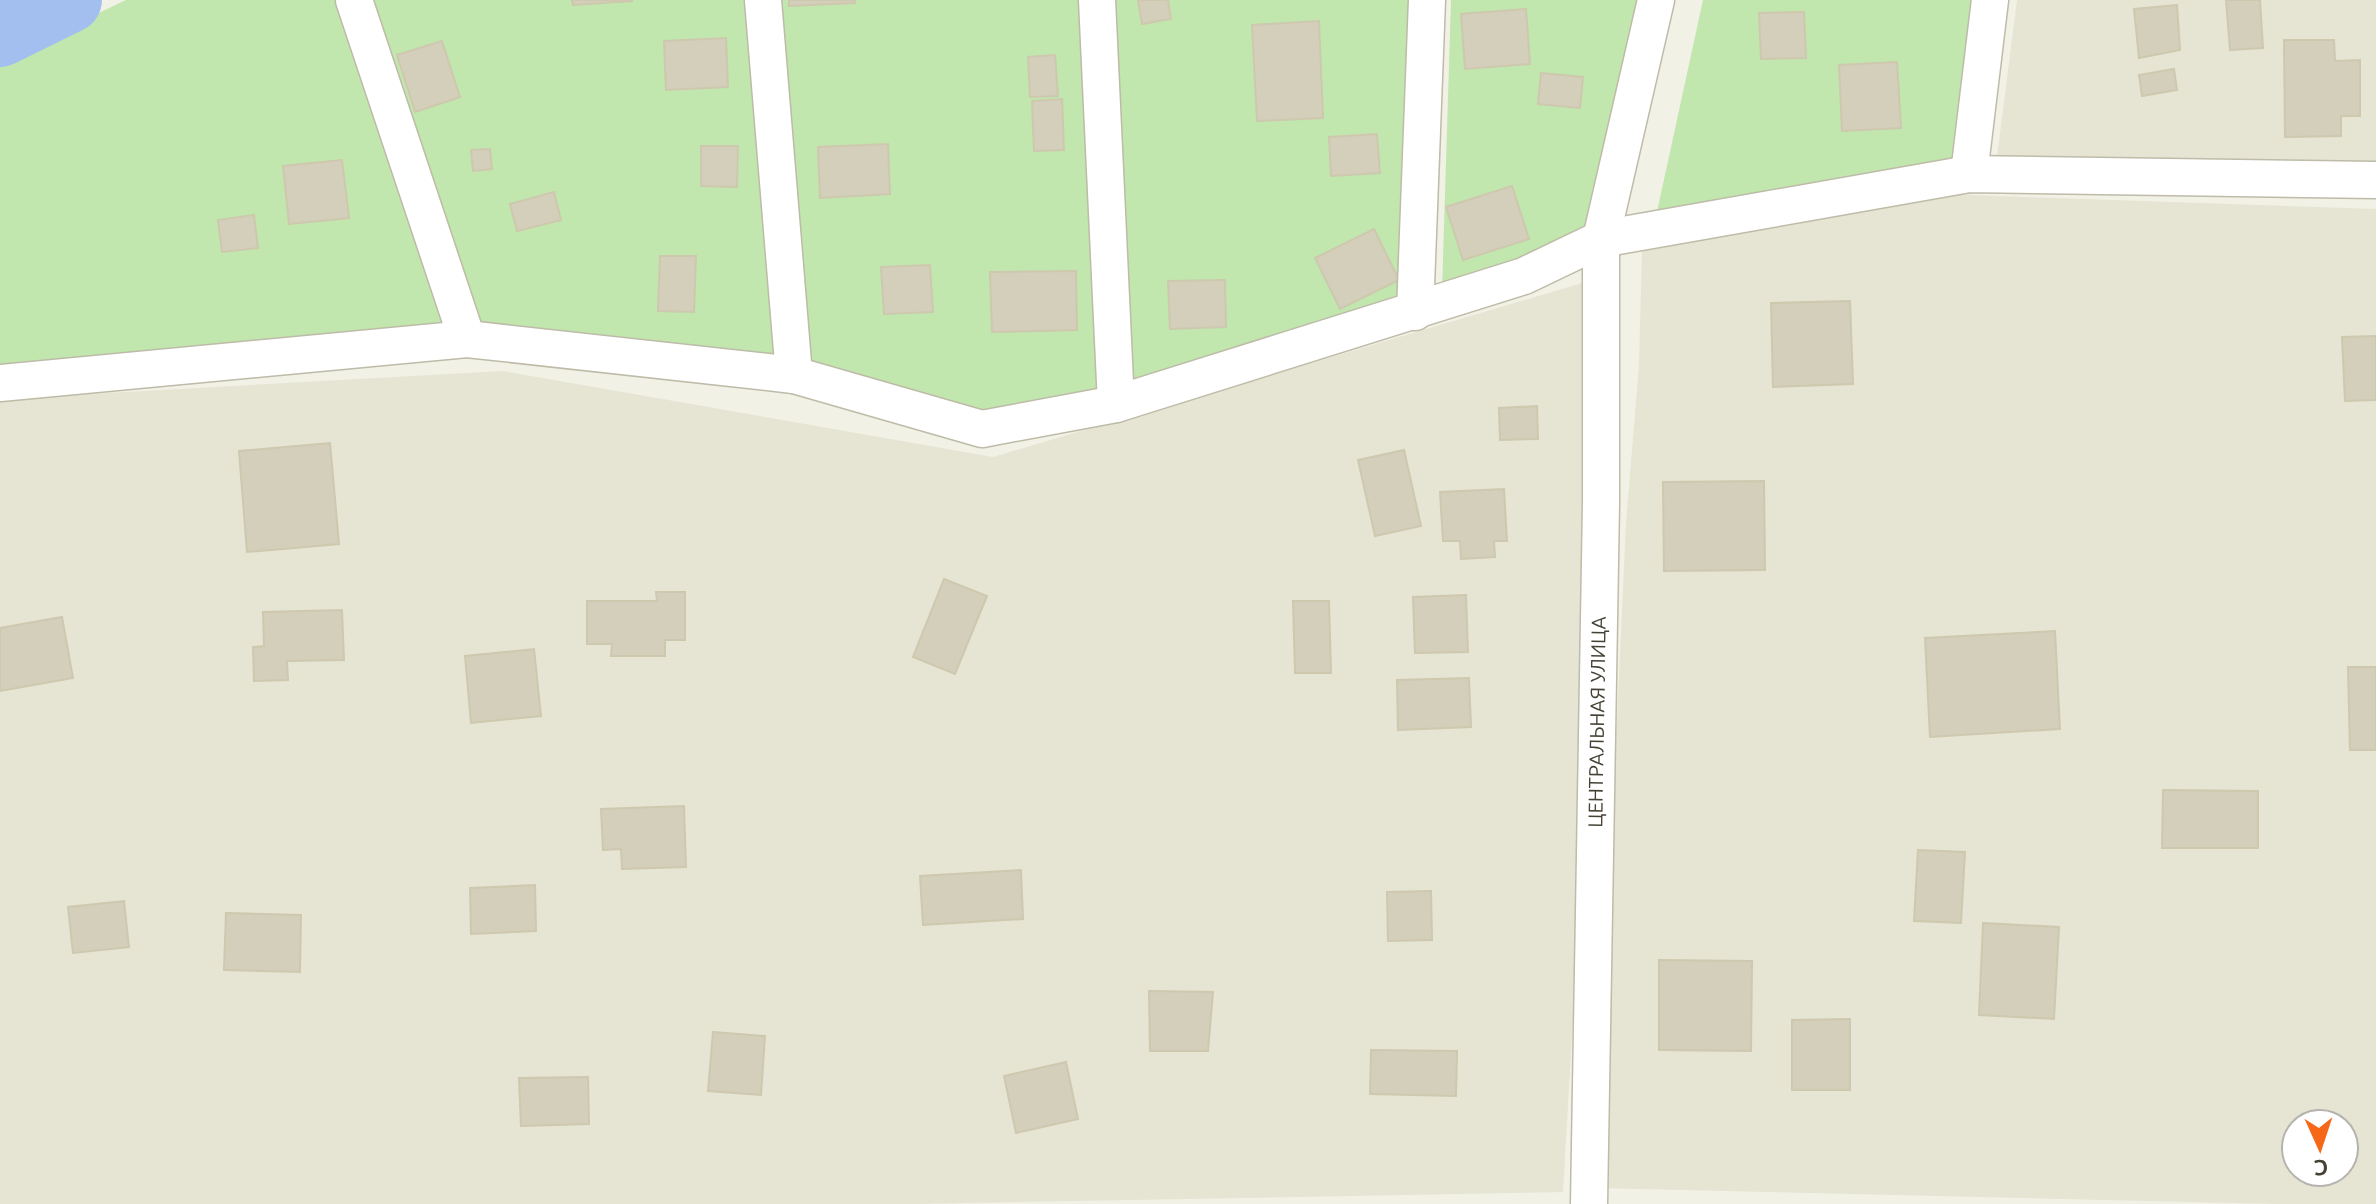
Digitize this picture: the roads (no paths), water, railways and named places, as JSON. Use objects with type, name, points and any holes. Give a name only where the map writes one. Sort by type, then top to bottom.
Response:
[{"type":"street","points":[[354,0],[467,339]]},
{"type":"street","points":[[763,0],[794,375]]},
{"type":"street","points":[[1097,0],[1116,404]]},
{"type":"street","points":[[1415,312],[1427,0]]},
{"type":"street","name":"ЦЕНТРАЛЬНАЯ УЛИЦА","points":[[1589,1204],[1601,503],[1601,239],[1656,0]]},
{"type":"street","points":[[1969,174],[1990,0]]},
{"type":"street","points":[[0,383],[467,339],[794,375],[982,429],[1116,404],[1524,276],[1601,239],[1969,174],[2376,180]]},
{"type":"waterway","points":[[0,34],[69,0]]}]
